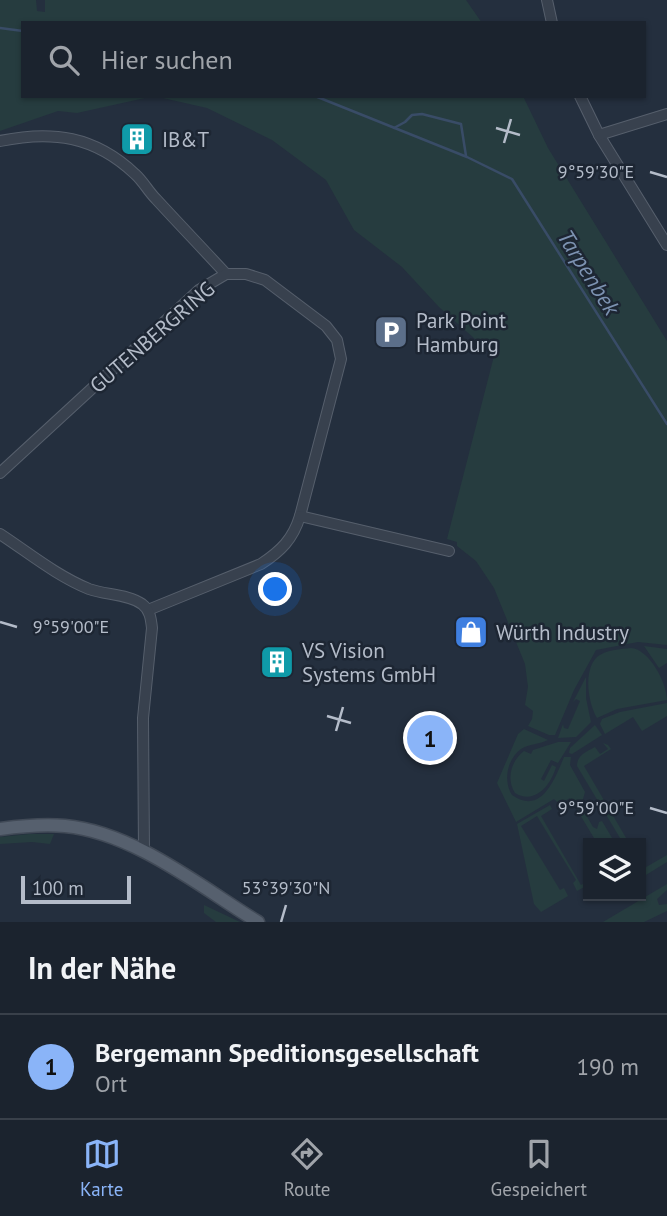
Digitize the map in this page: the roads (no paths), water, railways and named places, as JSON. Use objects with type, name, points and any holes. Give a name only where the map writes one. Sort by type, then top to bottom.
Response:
[{"type":"main road","points":[[0,829],[29,825],[67,826],[106,836],[144,852],[258,922]]},
{"type":"street","points":[[547,0],[552,21]]},
{"type":"street","points":[[581,98],[599,135],[667,245]]},
{"type":"street","points":[[599,135],[667,114]]},
{"type":"street","points":[[0,141],[52,134],[74,138],[117,158],[138,176],[226,274]]},
{"type":"street","name":"GUTENBERGRING","points":[[0,473],[199,290],[226,274],[246,274],[265,280],[326,326],[337,340],[341,359],[300,516],[291,538],[275,555],[246,570],[148,610]]},
{"type":"street","points":[[300,516],[449,551]]},
{"type":"street","points":[[0,534],[73,581],[104,594],[137,601],[148,610],[152,628],[143,718],[144,852]]},
{"type":"waterway","name":"Tarpenbek","points":[[0,28],[21,31]]},
{"type":"waterway","name":"Tarpenbek","points":[[320,98],[467,157],[512,179],[667,424]]},
{"type":"waterway","name":"Tarpenbek","points":[[394,128],[412,115],[422,114],[461,124],[466,156]]},
{"type":"place","name":"IB&T","points":[[137,139]]},
{"type":"place","name":"Park Point Hamburg","points":[[391,332]]},
{"type":"place","name":"Würth Industry","points":[[471,632]]},
{"type":"place","name":"VS Vision Systems GmbH","points":[[277,662]]},
{"type":"place","name":"Bergemann Speditionsgesellschaft","points":[[430,738]]}]
